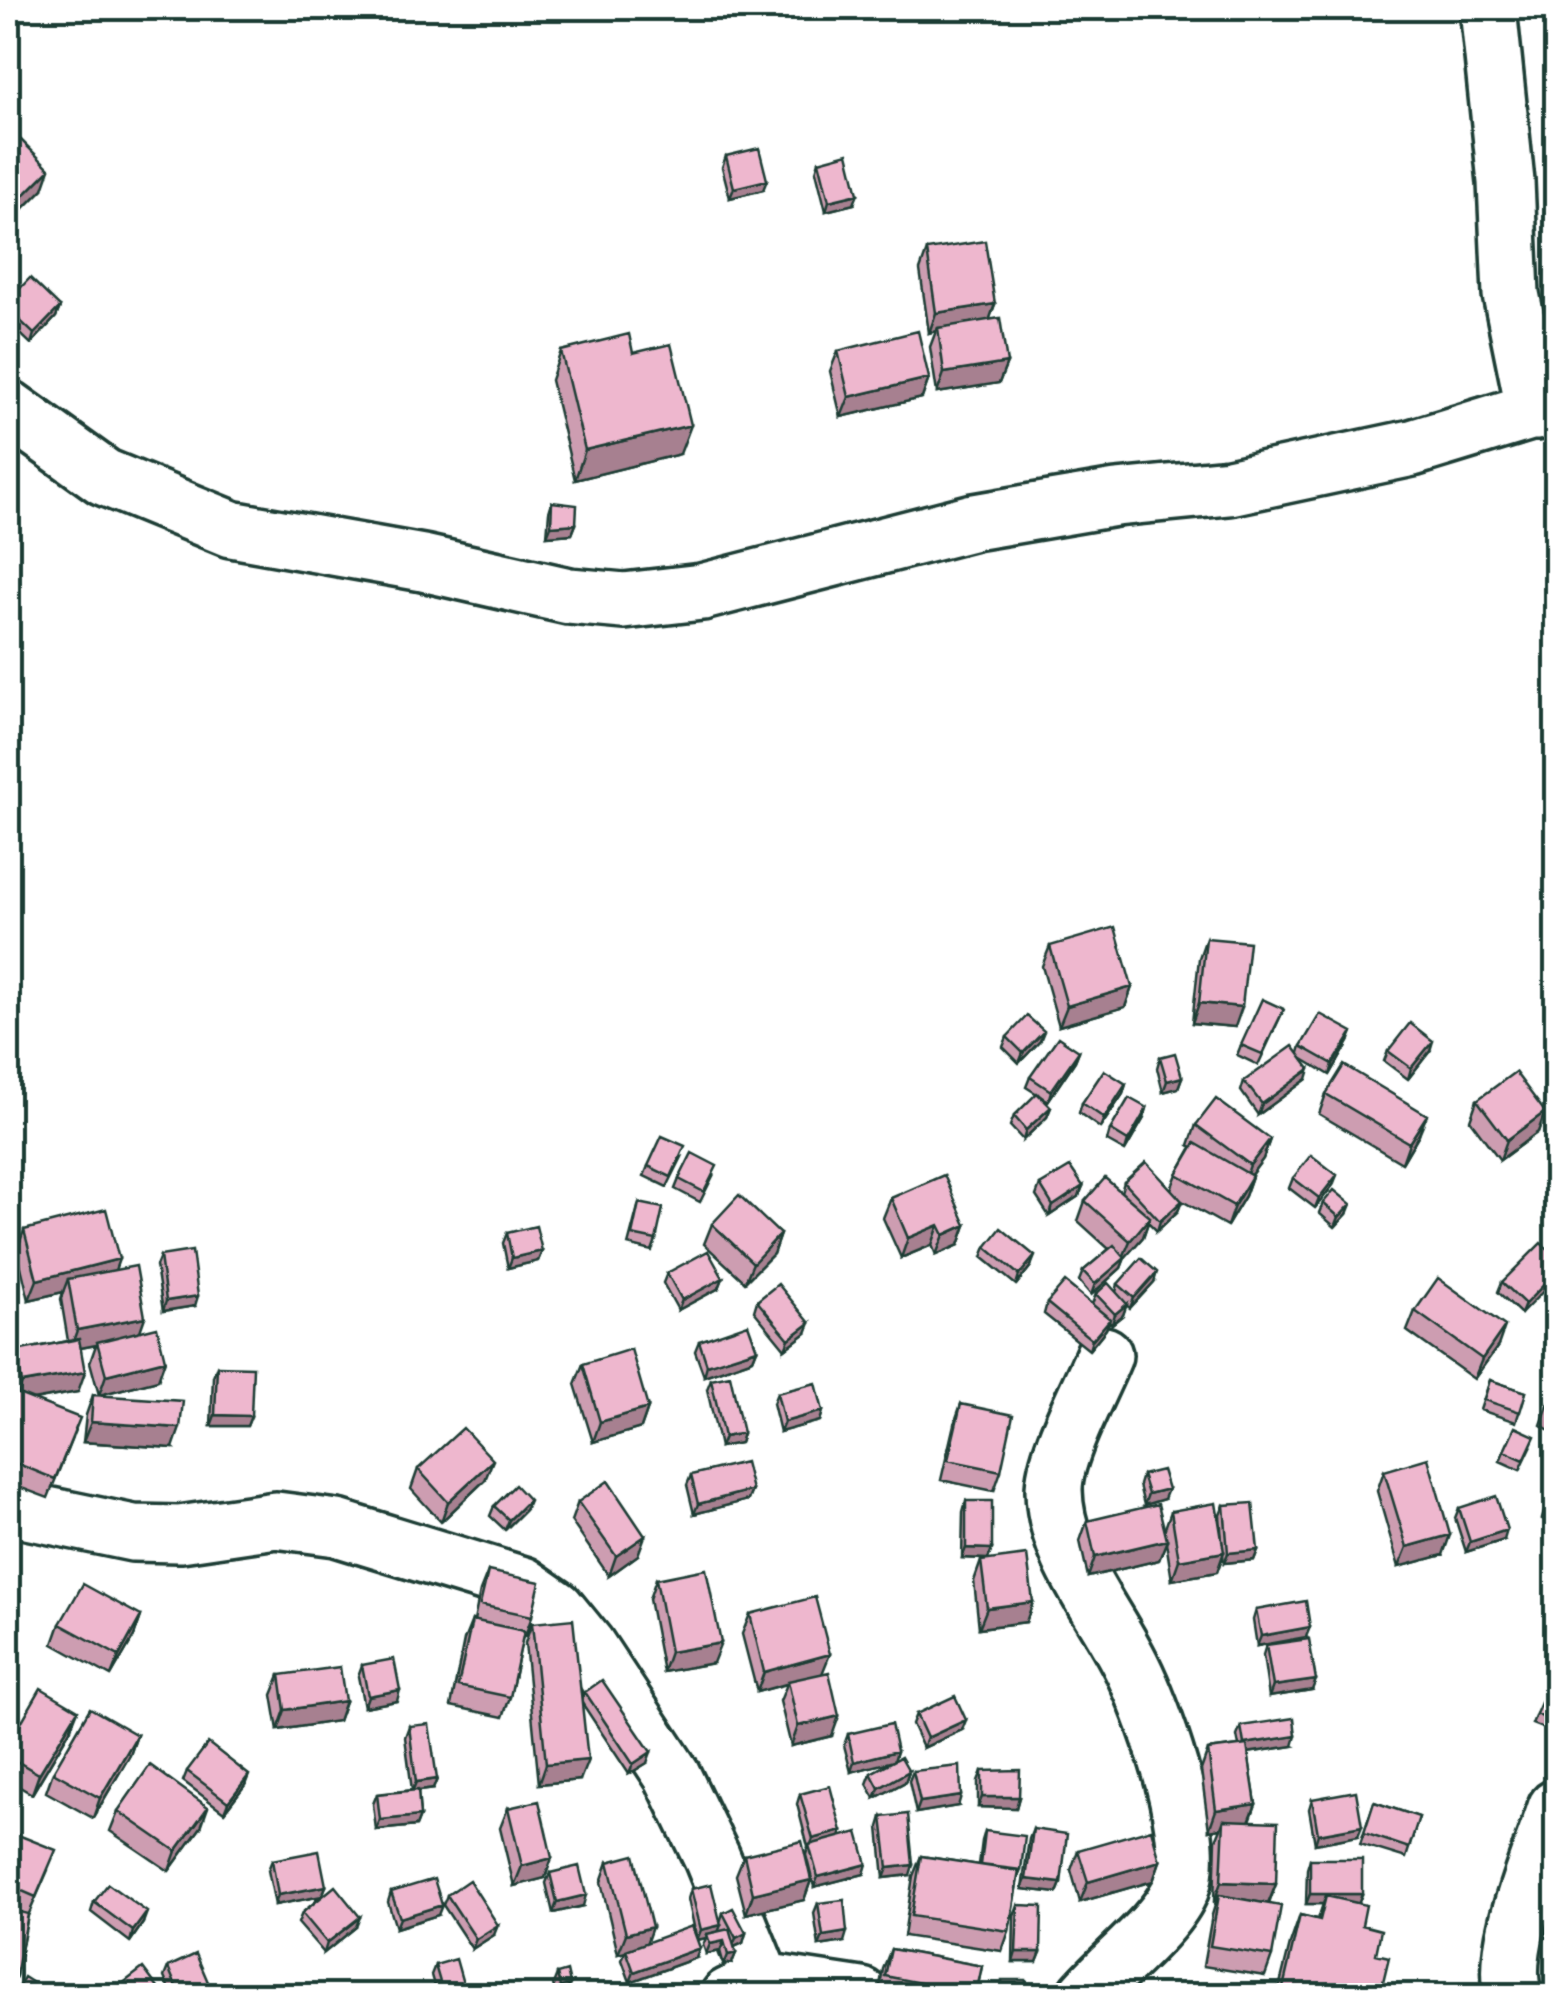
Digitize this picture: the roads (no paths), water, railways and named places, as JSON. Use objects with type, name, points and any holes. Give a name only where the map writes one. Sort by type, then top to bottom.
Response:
[{"type":"street","points":[[8,408],[104,476],[231,530],[423,563],[569,596],[624,601],[702,592],[974,522],[1116,498],[1229,487],[1412,448],[1546,408],[1511,294],[1506,182],[1488,8]]},
{"type":"street","points":[[1086,1996],[1179,1893],[1187,1869],[1183,1826],[1136,1676],[1068,1553],[1058,1521],[1054,1486],[1104,1355]]},
{"type":"street","points":[[8,1507],[133,1533],[180,1534],[276,1520],[337,1528],[522,1585],[556,1608],[672,1775],[712,1858],[745,1988],[858,1995]]},
{"type":"street","points":[[1514,1996],[1508,1978],[1519,1923],[1556,1808]]}]
